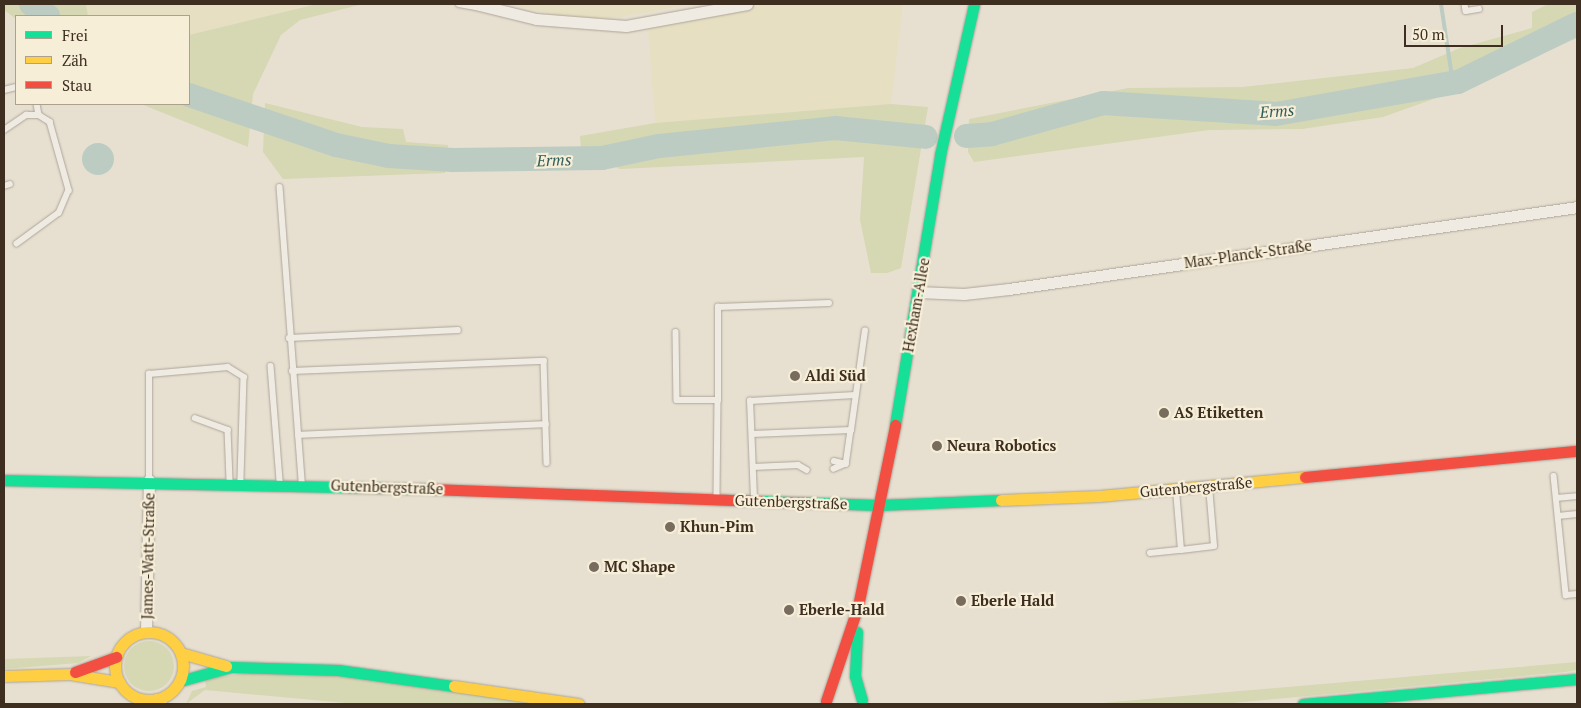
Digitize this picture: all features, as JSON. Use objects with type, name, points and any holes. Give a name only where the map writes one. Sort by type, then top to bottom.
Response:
[{"type":"street","points":[[476,6],[577,25],[626,26],[747,4]]},
{"type":"street","name":"Hexham-Allee","points":[[824,703],[858,606],[918,292],[940,154],[974,4]]},
{"type":"street","name":"Max-Planck-Straße","points":[[918,292],[964,294],[1000,290],[1577,207]]},
{"type":"street","name":"Gutenbergstraße","points":[[4,480],[149,480],[280,483],[878,505],[1031,500],[1577,451]]},
{"type":"street","name":"James-Watt-Straße","points":[[146,632],[149,480]]},
{"type":"street","name":"Hexham-Allee","points":[[858,606],[855,676],[865,702]]},
{"type":"street","points":[[70,674],[116,657],[128,640],[146,632],[172,641],[181,653],[231,667],[379,673],[579,704]]},
{"type":"street","points":[[180,681],[181,653]]},
{"type":"street","points":[[116,657],[119,682]]},
{"type":"street","points":[[4,676],[70,674],[119,682],[135,697],[159,702],[180,681],[231,667]]},
{"type":"street","points":[[1303,704],[1577,679]]},
{"type":"street","points":[[824,703],[844,695],[865,702]]},
{"type":"lane","points":[[459,4],[476,6]]},
{"type":"lane","points":[[1465,4],[1466,11],[1479,10]]},
{"type":"lane","points":[[17,244],[67,202],[69,190],[56,132],[39,115],[37,105]]},
{"type":"lane","points":[[4,130],[26,114],[39,115]]},
{"type":"lane","points":[[280,187],[289,338],[302,484]]},
{"type":"lane","points":[[717,500],[718,307],[829,303]]},
{"type":"lane","points":[[289,338],[458,330]]},
{"type":"lane","points":[[846,464],[865,331]]},
{"type":"lane","points":[[676,332],[677,400],[718,400]]},
{"type":"lane","points":[[292,371],[544,362],[547,463]]},
{"type":"lane","points":[[272,366],[280,483]]},
{"type":"lane","points":[[149,480],[149,374],[228,367],[244,377],[236,482]]},
{"type":"lane","points":[[754,501],[750,401],[855,395]]},
{"type":"lane","points":[[195,418],[228,430],[236,482]]},
{"type":"lane","points":[[298,434],[546,424]]},
{"type":"lane","points":[[752,434],[850,430]]},
{"type":"lane","points":[[834,461],[846,464]]},
{"type":"lane","points":[[753,467],[798,465],[807,462]]},
{"type":"lane","points":[[834,469],[846,464]]},
{"type":"lane","points":[[798,465],[807,470]]},
{"type":"lane","points":[[1554,476],[1566,595],[1577,594]]},
{"type":"lane","points":[[1150,554],[1214,546],[1209,485]]},
{"type":"lane","points":[[1176,488],[1181,550]]},
{"type":"lane","points":[[1556,498],[1577,496]]},
{"type":"lane","points":[[1558,516],[1577,514]]},
{"type":"shaded area","points":[[86,4],[317,4],[190,35],[190,15],[88,15]]},
{"type":"shaded area","points":[[509,4],[693,4],[614,18],[574,19]]},
{"type":"shaded area","points":[[766,4],[903,4],[891,104],[655,123],[648,27]]},
{"type":"shaded area","points":[[98,143],[104,144],[109,148],[113,153],[113,165],[109,170],[104,174],[98,175],[92,174],[87,170],[83,165],[82,159],[83,153],[87,148],[92,144]]},
{"type":"green space","points":[[4,4],[86,4],[88,15],[15,15],[15,18],[4,10]]},
{"type":"green space","points":[[317,4],[363,4],[300,20],[281,35],[253,94],[248,147],[143,105],[190,105],[190,35]]},
{"type":"green space","points":[[1548,4],[1577,4],[1577,38],[1470,86],[1383,117],[1302,129],[1209,130],[974,162],[968,152],[969,119],[1128,88],[1242,87],[1413,68],[1460,48],[1532,28],[1532,12]]},
{"type":"green space","points":[[265,103],[362,127],[403,129],[406,142],[448,145],[445,173],[283,179],[263,152]]},
{"type":"green space","points":[[891,104],[928,107],[901,268],[887,273],[871,273],[860,220],[864,157],[620,169],[581,150],[580,136],[655,123]]},
{"type":"green space","points":[[144,641],[154,641],[167,648],[174,661],[174,671],[167,684],[154,691],[144,691],[135,687],[128,680],[124,671],[124,661],[128,652],[135,645]]},
{"type":"green space","points":[[91,656],[78,663],[4,669],[4,659]]},
{"type":"green space","points":[[1577,662],[1577,670],[1565,672],[1222,704],[1090,704]]},
{"type":"green space","points":[[248,673],[329,674],[537,704],[357,704],[205,690],[186,704],[192,691],[206,687],[205,679]]},
{"type":"waterway","name":"Erms","points":[[31,4],[47,15]]},
{"type":"waterway","name":"Erms","points":[[39,4],[39,9]]},
{"type":"waterway","points":[[1441,4],[1453,83]]},
{"type":"waterway","name":"Erms","points":[[966,136],[992,134],[1103,103],[1276,114],[1458,82],[1577,24]]},
{"type":"waterway","name":"Erms","points":[[190,95],[336,145],[389,156],[453,160],[602,158],[659,146],[835,128],[926,137]]},
{"type":"traffic: fast","points":[[895,425],[940,155],[974,4]]},
{"type":"traffic: fast","points":[[4,480],[430,489]]},
{"type":"traffic: fast","points":[[760,501],[878,505],[1001,500]]},
{"type":"traffic: fast","points":[[857,632],[855,676],[862,700]]},
{"type":"traffic: fast","points":[[180,681],[231,667],[338,670],[454,686]]},
{"type":"traffic: fast","points":[[1303,704],[1577,679]]},
{"type":"traffic: slow","points":[[1001,500],[1099,496],[1305,477]]},
{"type":"traffic: slow","points":[[149,632],[162,635],[173,642],[180,653],[183,666],[180,679],[173,690],[162,697],[149,700],[136,697],[125,690],[118,679],[115,666],[118,653],[125,642],[136,635],[149,632]]},
{"type":"traffic: slow","points":[[181,653],[226,666]]},
{"type":"traffic: slow","points":[[4,676],[70,674],[119,682]]},
{"type":"traffic: slow","points":[[454,686],[579,704]]},
{"type":"traffic: jam","points":[[826,701],[858,606],[895,425]]},
{"type":"traffic: jam","points":[[1305,477],[1577,451]]},
{"type":"traffic: jam","points":[[430,489],[760,501]]},
{"type":"traffic: jam","points":[[75,672],[116,657]]},
{"type":"place","name":"Aldi Süd","points":[[795,376]]},
{"type":"place","name":"AS Etiketten","points":[[1164,413]]},
{"type":"place","name":"Neura Robotics","points":[[937,446]]},
{"type":"place","name":"Khun-Pim","points":[[670,527]]},
{"type":"place","name":"MC Shape","points":[[594,567]]},
{"type":"place","name":"Eberle Hald","points":[[961,601]]},
{"type":"place","name":"Eberle-Hald","points":[[789,610]]}]
